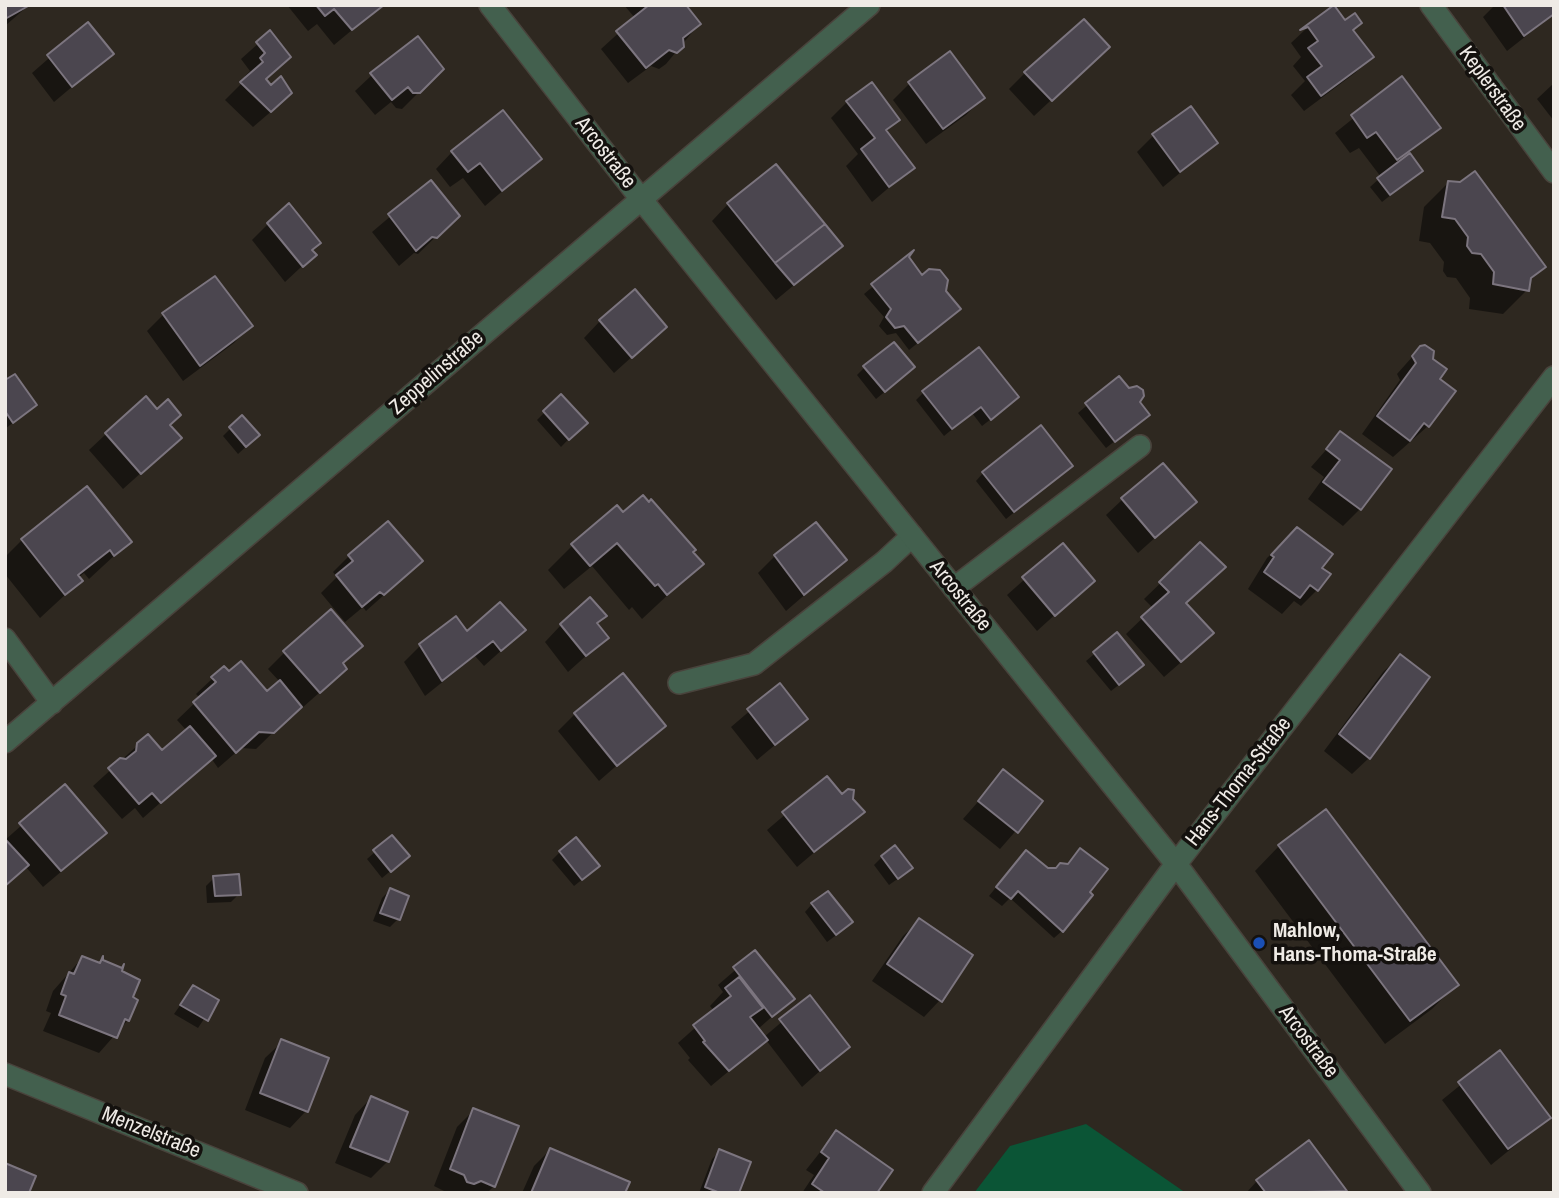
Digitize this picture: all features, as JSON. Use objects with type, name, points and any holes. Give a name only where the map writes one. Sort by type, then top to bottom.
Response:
[{"type":"street","name":"Arcostraße","points":[[490,5],[641,199],[1176,864],[1420,1193]]},
{"type":"street","name":"Zeppelinstraße","points":[[5,742],[869,5]]},
{"type":"street","name":"Keplerstraße","points":[[1431,5],[1554,173]]},
{"type":"street","name":"Hans-Thoma-Straße","points":[[933,1193],[1176,864],[1554,377]]},
{"type":"street","points":[[954,589],[1140,446]]},
{"type":"street","points":[[679,683],[754,664],[884,562],[912,536]]},
{"type":"street","points":[[5,639],[52,703]]},
{"type":"street","name":"Menzelstraße","points":[[5,1074],[297,1193]]},
{"type":"green space","points":[[1086,1124],[1186,1193],[974,1193],[1010,1146]]},
{"type":"building","points":[[5,5],[30,5],[5,19]]},
{"type":"building","points":[[316,5],[384,5],[352,30],[334,9],[325,16]]},
{"type":"building","points":[[649,5],[686,5],[701,24],[683,38],[684,47],[677,53],[669,50],[646,68],[616,31]]},
{"type":"building","points":[[1334,5],[1345,20],[1355,13],[1362,23],[1353,30],[1374,57],[1321,96],[1307,77],[1322,66],[1308,48],[1318,41],[1308,27],[1300,30]]},
{"type":"building","points":[[1503,5],[1554,5],[1554,14],[1524,36]]},
{"type":"building","points":[[1084,19],[1110,47],[1052,101],[1024,72]]},
{"type":"building","points":[[88,22],[114,54],[72,87],[47,55]]},
{"type":"building","points":[[270,30],[291,57],[266,79],[271,85],[281,76],[292,93],[271,112],[240,82],[263,62],[260,58],[265,53],[256,42]]},
{"type":"building","points":[[418,36],[444,69],[420,93],[413,93],[408,87],[392,100],[370,73]]},
{"type":"building","points":[[950,51],[985,98],[943,129],[908,82]]},
{"type":"building","points":[[1402,76],[1441,128],[1397,160],[1376,132],[1367,138],[1351,115]]},
{"type":"building","points":[[872,82],[900,120],[886,130],[915,168],[889,187],[861,149],[875,138],[846,101]]},
{"type":"building","points":[[1191,106],[1218,143],[1180,172],[1152,134]]},
{"type":"building","points":[[503,110],[542,159],[502,191],[480,163],[468,172],[451,151]]},
{"type":"building","points":[[1410,153],[1423,171],[1390,195],[1377,178]]},
{"type":"building","points":[[776,164],[825,224],[775,263],[727,203]]},
{"type":"building","points":[[1475,171],[1546,267],[1531,278],[1529,291],[1493,284],[1494,272],[1481,254],[1472,253],[1467,246],[1468,237],[1455,219],[1442,217],[1448,181],[1460,182]]},
{"type":"building","points":[[431,180],[460,216],[437,238],[432,237],[416,251],[388,214]]},
{"type":"building","points":[[289,203],[321,243],[312,250],[317,255],[303,267],[267,223]]},
{"type":"building","points":[[825,224],[843,246],[794,285],[775,263]]},
{"type":"building","points":[[914,250],[909,257],[922,275],[929,269],[940,270],[948,280],[946,291],[961,309],[918,343],[904,326],[895,328],[886,317],[891,309],[871,284]]},
{"type":"building","points":[[215,276],[253,326],[200,366],[162,313]]},
{"type":"building","points":[[635,289],[667,327],[632,358],[599,320]]},
{"type":"building","points":[[894,342],[915,367],[885,392],[863,366]]},
{"type":"building","points":[[1425,345],[1434,351],[1433,359],[1447,369],[1440,379],[1456,391],[1429,427],[1424,423],[1410,441],[1377,416],[1416,363],[1412,356],[1420,346]]},
{"type":"building","points":[[979,347],[1019,397],[991,420],[981,407],[952,429],[922,391]]},
{"type":"building","points":[[15,374],[37,405],[13,423],[5,411],[5,380]]},
{"type":"building","points":[[1119,376],[1129,388],[1137,386],[1143,390],[1144,396],[1140,402],[1150,415],[1115,442],[1085,403]]},
{"type":"building","points":[[561,394],[588,423],[569,440],[543,411]]},
{"type":"building","points":[[146,396],[157,409],[168,399],[181,415],[170,425],[182,438],[141,474],[105,433]]},
{"type":"building","points":[[242,415],[260,435],[246,447],[229,427]]},
{"type":"building","points":[[1041,425],[1073,466],[1014,512],[982,472]]},
{"type":"building","points":[[1340,431],[1392,469],[1361,510],[1323,482],[1340,460],[1326,449]]},
{"type":"building","points":[[1163,463],[1197,502],[1155,538],[1121,498]]},
{"type":"building","points":[[87,486],[132,542],[114,556],[110,550],[78,575],[83,581],[65,595],[21,539]]},
{"type":"building","points":[[643,495],[649,502],[651,499],[696,550],[693,552],[704,564],[667,595],[658,584],[655,586],[617,543],[590,566],[571,544],[617,505],[623,512]]},
{"type":"building","points":[[388,521],[423,561],[384,595],[380,592],[362,607],[336,575],[353,561],[348,555]]},
{"type":"building","points":[[816,522],[847,560],[804,595],[774,555]]},
{"type":"building","points":[[1297,527],[1333,554],[1322,568],[1331,574],[1318,591],[1310,585],[1300,598],[1264,572],[1274,557],[1271,555]]},
{"type":"building","points":[[1200,542],[1226,567],[1186,603],[1214,633],[1181,662],[1141,617],[1169,592],[1159,582]]},
{"type":"building","points":[[1063,543],[1095,581],[1055,616],[1022,577]]},
{"type":"building","points":[[590,597],[607,616],[597,623],[609,638],[586,656],[560,624]]},
{"type":"building","points":[[500,602],[526,630],[501,651],[493,641],[442,681],[419,644],[456,616],[467,631]]},
{"type":"building","points":[[331,609],[363,646],[343,663],[347,669],[320,693],[283,651]]},
{"type":"building","points":[[1117,632],[1144,665],[1119,685],[1093,652]]},
{"type":"building","points":[[1400,654],[1430,677],[1370,759],[1339,734]]},
{"type":"building","points":[[241,661],[267,691],[280,680],[302,707],[274,733],[259,732],[236,753],[193,702],[216,682],[211,677],[224,666],[229,671]]},
{"type":"building","points":[[623,673],[666,726],[617,766],[574,713]]},
{"type":"building","points":[[780,683],[808,719],[775,745],[747,709]]},
{"type":"building","points":[[190,726],[216,756],[161,803],[152,793],[139,804],[108,768],[120,758],[126,759],[136,751],[137,743],[148,734],[162,750]]},
{"type":"building","points":[[1003,769],[1043,801],[1018,833],[978,801]]},
{"type":"building","points":[[827,776],[842,794],[848,789],[854,790],[853,799],[865,812],[814,852],[782,812]]},
{"type":"building","points":[[65,784],[107,833],[61,871],[19,823]]},
{"type":"building","points":[[1326,809],[1459,985],[1410,1021],[1278,845]]},
{"type":"building","points":[[392,835],[410,856],[391,872],[373,850]]},
{"type":"building","points":[[576,837],[600,866],[582,880],[559,851]]},
{"type":"building","points":[[5,839],[29,865],[5,886]]},
{"type":"building","points":[[895,845],[913,868],[898,879],[881,856]]},
{"type":"building","points":[[1080,848],[1108,869],[1090,892],[1093,895],[1063,932],[1018,891],[1011,899],[996,887],[1026,850],[1048,868],[1056,868],[1060,863],[1068,864]]},
{"type":"building","points":[[239,874],[241,895],[215,896],[213,876]]},
{"type":"building","points":[[390,888],[409,896],[400,920],[380,913]]},
{"type":"building","points":[[828,891],[853,922],[836,935],[811,903]]},
{"type":"building","points":[[919,918],[973,955],[942,1002],[887,964]]},
{"type":"building","points":[[755,950],[795,999],[772,1017],[733,967]]},
{"type":"building","points":[[82,956],[100,963],[103,956],[103,960],[122,968],[124,964],[122,971],[140,980],[133,997],[138,1000],[129,1021],[125,1019],[117,1038],[59,1015],[66,996],[61,994],[69,972],[74,974]]},
{"type":"building","points":[[739,977],[763,1008],[750,1017],[768,1040],[729,1071],[703,1042],[705,1041],[693,1025],[731,996],[725,988]]},
{"type":"building","points":[[193,985],[219,1000],[208,1021],[180,1005]]},
{"type":"building","points":[[810,995],[850,1047],[820,1071],[779,1019]]},
{"type":"building","points":[[281,1039],[329,1058],[308,1112],[260,1093]]},
{"type":"building","points":[[1500,1050],[1551,1118],[1508,1149],[1458,1082]]},
{"type":"building","points":[[371,1096],[408,1112],[389,1162],[350,1147]]},
{"type":"building","points":[[473,1108],[519,1126],[495,1187],[481,1181],[474,1184],[467,1182],[464,1175],[450,1169]]},
{"type":"building","points":[[836,1130],[893,1170],[877,1193],[825,1193],[812,1184],[829,1158],[821,1152]]},
{"type":"building","points":[[1309,1140],[1347,1191],[1266,1193],[1256,1180]]},
{"type":"building","points":[[550,1148],[630,1182],[625,1193],[531,1193]]},
{"type":"building","points":[[719,1149],[751,1162],[739,1193],[720,1193],[705,1187]]},
{"type":"building","points":[[5,1163],[36,1176],[29,1193],[5,1193]]},
{"type":"place","name":"Mahlow, Hans-Thoma-Straße","points":[[1259,943]]}]
